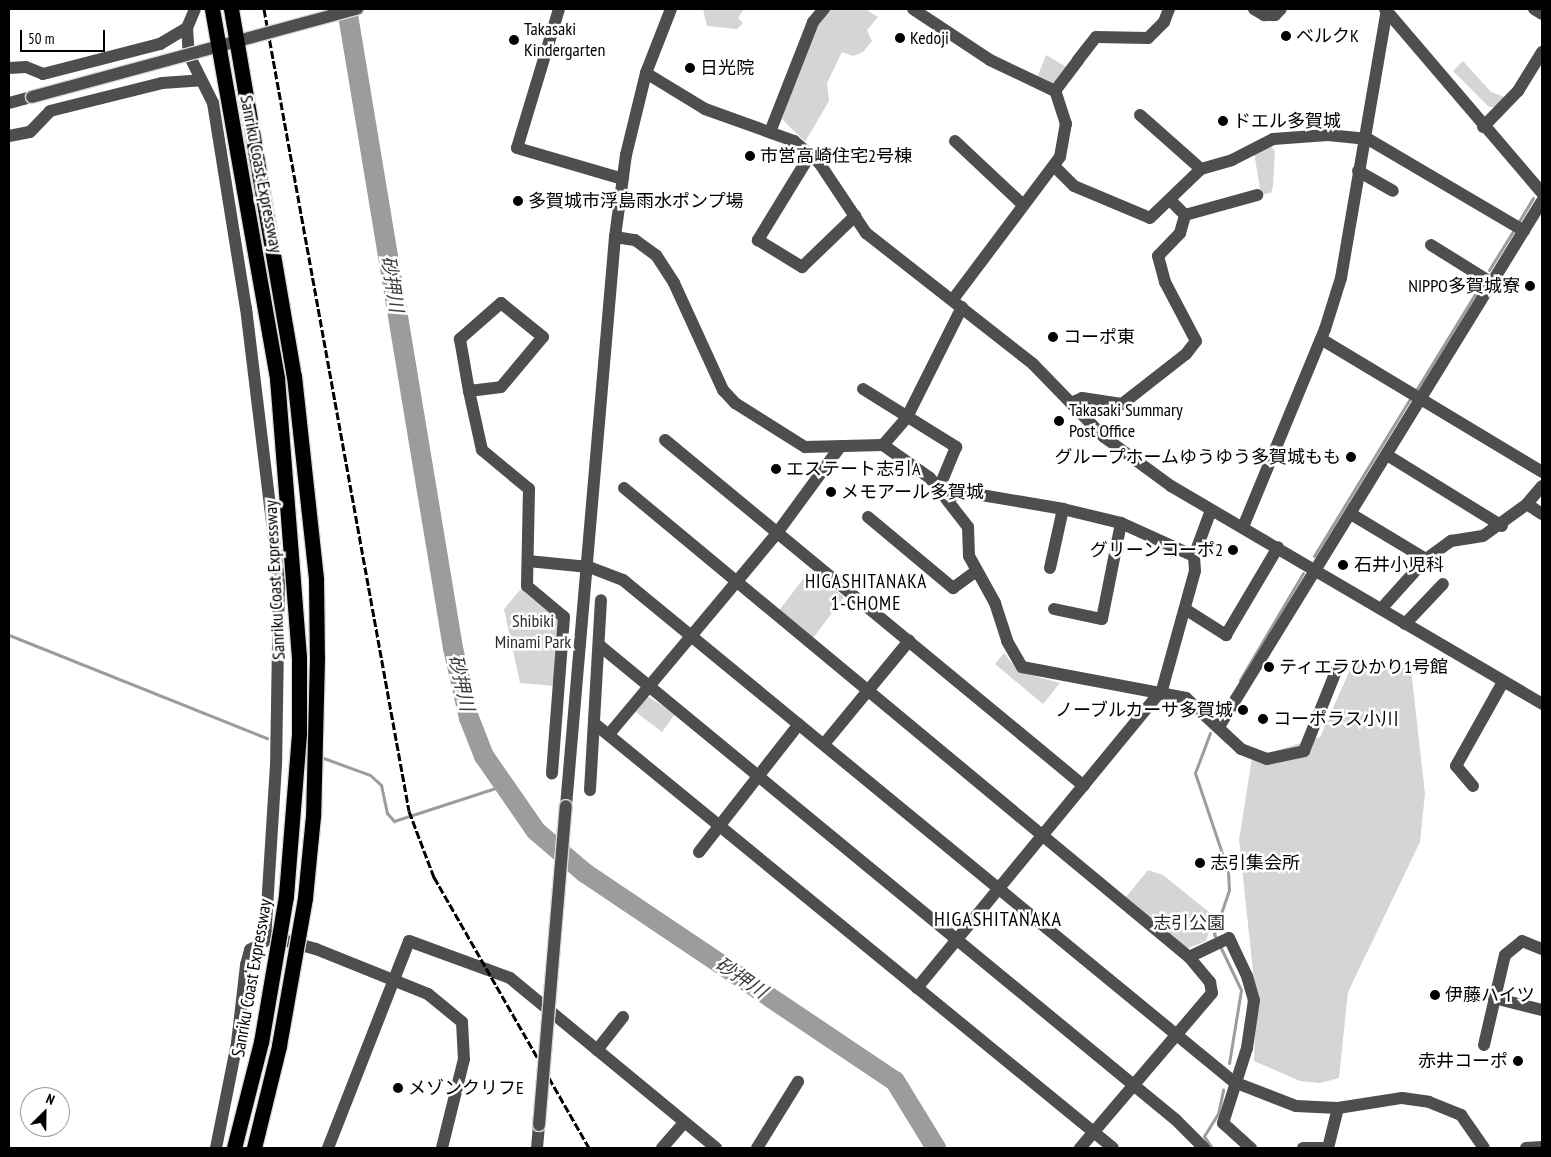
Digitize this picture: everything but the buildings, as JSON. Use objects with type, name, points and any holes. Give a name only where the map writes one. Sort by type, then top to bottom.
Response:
[{"type":"highway","name":"Sanriku Coast Expressway","points":[[212,9],[277,378],[299,658],[299,734],[286,896],[261,1042],[234,1148]]},
{"type":"highway","name":"Sanriku Coast Expressway","points":[[231,9],[294,376],[316,580],[317,658],[313,807],[305,898],[279,1046],[254,1148]]},
{"type":"street","points":[[195,9],[186,28],[189,55],[213,103],[246,308],[280,579],[276,766],[265,940]]},
{"type":"street","points":[[9,103],[357,9]]},
{"type":"street","points":[[559,9],[518,148],[623,179]]},
{"type":"street","points":[[537,1148],[566,806],[589,567],[615,237],[623,179],[646,72],[671,9]]},
{"type":"street","points":[[770,132],[812,15],[824,9]]},
{"type":"street","points":[[883,445],[907,417],[958,303],[1022,204],[1054,166],[1065,140],[1066,124],[1055,91],[990,60],[913,9]]},
{"type":"street","points":[[1055,91],[1096,38],[1148,38],[1164,22],[1169,9]]},
{"type":"street","points":[[1254,9],[1264,15],[1276,15],[1280,9]]},
{"type":"street","points":[[1386,9],[1484,127],[1542,193]]},
{"type":"street","points":[[1243,527],[1321,339],[1341,278],[1358,171],[1368,139],[1386,9]]},
{"type":"street","points":[[1534,9],[1542,14]]},
{"type":"street","points":[[9,68],[26,67],[43,74],[160,44],[186,28]]},
{"type":"street","points":[[1484,127],[1518,91],[1542,52]]},
{"type":"street","points":[[646,72],[706,108],[794,140],[810,155],[866,233],[958,303],[1033,364],[1104,437],[1211,510],[1278,547],[1542,704]]},
{"type":"street","points":[[9,136],[30,132],[50,111],[162,83],[202,80]]},
{"type":"street","points":[[1140,115],[1201,168]]},
{"type":"street","points":[[1054,166],[1074,186],[1150,218],[1172,202],[1201,168],[1232,160],[1272,139],[1328,135],[1368,139],[1518,228]]},
{"type":"street","points":[[955,141],[1022,204]]},
{"type":"street","points":[[810,155],[758,240],[802,267],[855,216]]},
{"type":"street","points":[[1358,171],[1394,191]]},
{"type":"street","points":[[1185,215],[1257,195]]},
{"type":"street","points":[[1220,725],[1352,514],[1387,455],[1416,397],[1492,283],[1518,228],[1542,201]]},
{"type":"street","points":[[1172,202],[1185,215]]},
{"type":"street","points":[[1071,403],[1082,398],[1122,404],[1186,354],[1196,341],[1165,282],[1158,256],[1180,233],[1185,215]]},
{"type":"street","points":[[615,237],[635,240],[656,255],[674,283],[723,390],[735,403],[805,447],[883,445],[939,488],[968,527],[969,556],[996,603],[1007,641],[1022,667],[1081,681],[1162,690],[1186,698],[1220,725],[1240,749],[1267,759],[1304,751],[1336,671]]},
{"type":"street","points":[[1431,245],[1492,283]]},
{"type":"street","points":[[469,391],[501,387],[543,337],[501,303],[460,338],[469,391],[482,450],[529,488],[528,586],[564,617],[552,774]]},
{"type":"street","points":[[1321,339],[1542,472]]},
{"type":"street","points":[[863,389],[956,446],[939,488]]},
{"type":"street","points":[[665,440],[1084,786]]},
{"type":"street","points":[[610,733],[777,533],[840,447]]},
{"type":"street","points":[[1387,455],[1502,526]]},
{"type":"street","points":[[1382,609],[1426,559],[1450,541],[1483,536],[1502,526],[1527,504],[1542,486]]},
{"type":"street","points":[[624,488],[1189,957],[1210,982],[1212,992],[1174,1034],[1080,1148]]},
{"type":"street","points":[[948,500],[958,491],[1063,509],[1121,523],[1194,556]]},
{"type":"street","points":[[1527,504],[1542,514]]},
{"type":"street","points":[[1050,568],[1063,509]]},
{"type":"street","points":[[918,988],[1162,690],[1195,571],[1194,556],[1211,510]]},
{"type":"street","points":[[1352,514],[1426,559]]},
{"type":"street","points":[[868,517],[954,588],[976,571]]},
{"type":"street","points":[[1054,609],[1102,619],[1121,523]]},
{"type":"street","points":[[1185,609],[1226,635],[1278,547]]},
{"type":"street","points":[[528,561],[589,567],[623,580],[1234,1082],[1296,1106],[1338,1108],[1402,1098],[1429,1102],[1461,1115],[1484,1148]]},
{"type":"street","points":[[1405,624],[1443,584]]},
{"type":"street","points":[[590,790],[601,600]]},
{"type":"street","points":[[824,744],[909,641]]},
{"type":"street","points":[[598,645],[1132,1084],[1204,1148]]},
{"type":"street","points":[[1474,786],[1456,766],[1503,682]]},
{"type":"street","points":[[595,724],[610,733],[1113,1148]]},
{"type":"street","points":[[698,852],[756,776],[799,724]]},
{"type":"street","points":[[1189,957],[1230,938],[1254,1000],[1247,1048],[1234,1082],[1224,1124],[1251,1148]]},
{"type":"street","points":[[216,1148],[237,1043],[246,965],[250,950],[265,940],[316,948],[394,980],[448,1006],[462,1022],[464,1059],[442,1148]]},
{"type":"street","points":[[328,1148],[409,941],[510,978],[684,1124],[716,1148]]},
{"type":"street","points":[[1484,1045],[1505,955],[1522,941],[1542,949]]},
{"type":"street","points":[[1494,998],[1542,1010]]},
{"type":"street","points":[[597,1050],[623,1018]]},
{"type":"street","points":[[757,1148],[798,1082]]},
{"type":"street","points":[[1303,1148],[1327,1148],[1338,1108]]},
{"type":"street","points":[[662,1148],[684,1124]]},
{"type":"street","points":[[1526,1148],[1542,1147]]},
{"type":"green space","points":[[703,9],[744,9],[738,18],[743,23],[737,29],[707,26]]},
{"type":"green space","points":[[828,9],[865,9],[878,17],[867,30],[872,41],[863,52],[853,56],[842,52],[827,83],[829,101],[805,142],[782,119],[816,22]]},
{"type":"green space","points":[[1046,55],[1068,68],[1053,85],[1037,78]]},
{"type":"green space","points":[[1463,61],[1491,92],[1505,97],[1498,107],[1489,107],[1453,71]]},
{"type":"green space","points":[[1270,146],[1275,151],[1273,186],[1271,193],[1261,195],[1254,152]]},
{"type":"green space","points":[[810,570],[844,597],[810,642],[777,613]]},
{"type":"green space","name":"Shibiki Minami Park","points":[[521,589],[559,620],[554,686],[520,683],[504,609]]},
{"type":"green space","points":[[1004,653],[1019,672],[1060,683],[1043,704],[995,664]]},
{"type":"green space","points":[[1354,661],[1411,669],[1425,794],[1420,842],[1348,992],[1339,1078],[1320,1083],[1300,1081],[1254,1061],[1256,999],[1239,840],[1252,758],[1320,737]]},
{"type":"green space","points":[[647,696],[675,714],[662,732],[633,710]]},
{"type":"green space","name":"志引公園","points":[[1148,870],[1163,875],[1214,916],[1206,941],[1186,949],[1126,897]]},
{"type":"waterway","name":"砂押川","points":[[347,9],[453,648],[469,718],[484,756],[536,831],[585,873],[895,1081],[936,1148]]},
{"type":"waterway","points":[[1518,223],[1533,198]]},
{"type":"waterway","points":[[1489,270],[1515,228]]},
{"type":"waterway","points":[[1415,392],[1480,286]]},
{"type":"waterway","points":[[1314,556],[1411,397]]},
{"type":"waterway","points":[[1240,680],[1303,573]]},
{"type":"waterway","points":[[9,635],[267,738]]},
{"type":"waterway","points":[[1210,733],[1195,773],[1228,871],[1229,890],[1214,934],[1217,940]]},
{"type":"waterway","points":[[318,756],[370,775],[381,785],[387,813],[394,821],[502,786]]},
{"type":"waterway","points":[[1220,946],[1241,990],[1229,1063]]},
{"type":"waterway","points":[[1212,1148],[1204,1136],[1218,1114],[1223,1090]]},
{"type":"railway","points":[[264,9],[409,811],[434,877],[589,1148]]},
{"type":"place","name":"ベルクK","points":[[1286,36]]},
{"type":"place","name":"Kedoji","points":[[900,38]]},
{"type":"place","name":"Takasaki Kindergarten","points":[[514,40]]},
{"type":"place","name":"日光院","points":[[690,68]]},
{"type":"place","name":"ドエル多賀城","points":[[1223,121]]},
{"type":"place","name":"市営高崎住宅2号棟","points":[[750,156]]},
{"type":"place","name":"多賀城市浮島雨水ポンプ場","points":[[518,201]]},
{"type":"place","name":"NIPPO多賀城寮","points":[[1530,286]]},
{"type":"place","name":"コーポ東","points":[[1053,337]]},
{"type":"place","name":"Takasaki Summary Post Office","points":[[1059,421]]},
{"type":"place","name":"グループホームゆうゆう多賀城もも","points":[[1351,457]]},
{"type":"place","name":"エステート志引A","points":[[776,469]]},
{"type":"place","name":"メモアール多賀城","points":[[831,492]]},
{"type":"place","name":"グリーンコーポ2","points":[[1233,550]]},
{"type":"place","name":"石井小児科","points":[[1343,565]]},
{"type":"place","name":"ティエラひかり1号館","points":[[1269,667]]},
{"type":"place","name":"ノーブルカーサ多賀城","points":[[1243,710]]},
{"type":"place","name":"コーポラス小川","points":[[1263,719]]},
{"type":"place","name":"志引集会所","points":[[1200,863]]},
{"type":"place","name":"伊藤ハイツ","points":[[1435,995]]},
{"type":"place","name":"赤井コーポ","points":[[1518,1061]]},
{"type":"place","name":"メゾンクリフE","points":[[398,1088]]},
{"type":"district","name":"HIGASHITANAKA 1-CHOME","points":[[866,593]]},
{"type":"district","name":"HIGASHITANAKA","points":[[998,919]]}]
